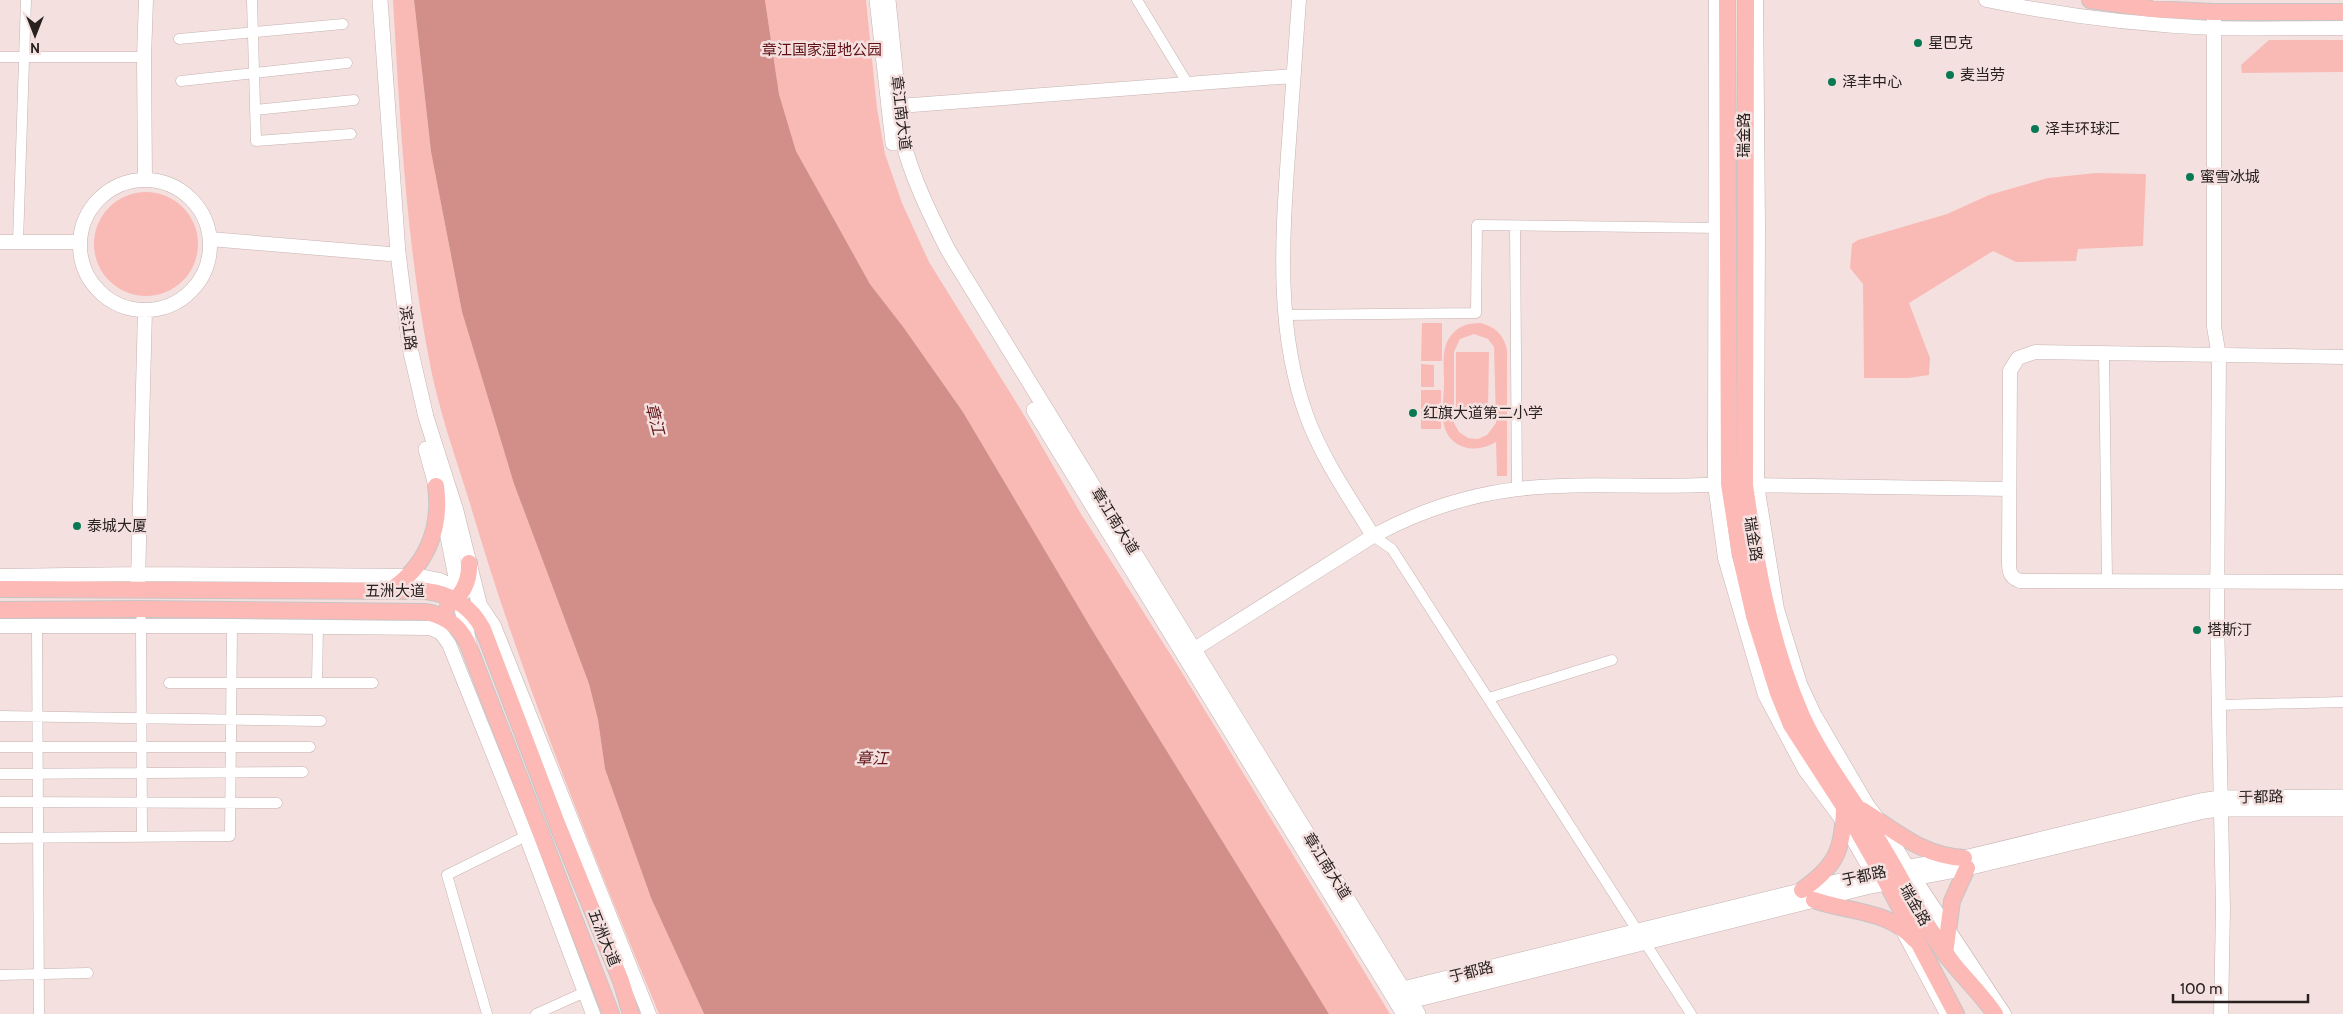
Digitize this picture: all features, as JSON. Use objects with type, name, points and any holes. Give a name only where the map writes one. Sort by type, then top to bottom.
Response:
[{"type":"main road","name":"滨江路","points":[[371,0],[388,254],[401,350],[465,602]]},
{"type":"main road","name":"滨江路","points":[[380,0],[398,253],[410,348],[426,417],[456,511],[469,563]]},
{"type":"main road","name":"章江南大道","points":[[877,0],[893,142],[897,162],[938,253],[1189,653],[1404,1002]]},
{"type":"main road","name":"章江南大道","points":[[888,0],[902,138],[907,159],[919,190],[948,250],[1189,653]]},
{"type":"main road","points":[[1722,0],[1728,18]]},
{"type":"main road","name":"瑞金路","points":[[1727,0],[1722,228],[1740,554],[1754,616],[1778,693],[1791,725],[1851,807],[1892,876],[1945,954],[1994,1014]]},
{"type":"main road","name":"瑞金路","points":[[1736,485],[1744,20],[1747,0]]},
{"type":"main road","points":[[2090,0],[2214,20],[2343,12]]},
{"type":"main road","points":[[389,591],[408,576],[424,556],[434,533],[438,510],[436,486]]},
{"type":"main road","points":[[465,602],[469,563]]},
{"type":"main road","name":"五洲大道","points":[[0,589],[436,592],[465,602],[479,622],[490,647],[554,817],[621,981],[631,1014]]},
{"type":"main road","name":"五洲大道","points":[[0,610],[141,617],[425,612],[439,615],[465,602]]},
{"type":"main road","name":"五洲大道","points":[[465,602],[464,636],[611,1014]]},
{"type":"main road","name":"于都路","points":[[1404,1002],[1643,937],[1808,895],[1892,876],[1966,863],[2220,803],[2343,797]]},
{"type":"main road","name":"于都路","points":[[2220,803],[2343,809]]},
{"type":"main road","points":[[1966,1014],[1910,934],[1879,916],[1808,895],[1820,876],[1833,861],[1841,843],[1844,823],[1851,807],[1880,822],[1918,847],[1966,863],[1952,901],[1945,954],[1982,1014]]},
{"type":"main road","name":"瑞金路","points":[[1892,876],[1940,986],[1956,1014]]},
{"type":"street","points":[[18,242],[26,0]]},
{"type":"street","points":[[145,180],[144,57],[146,0]]},
{"type":"street","points":[[252,0],[256,142],[351,134]]},
{"type":"street","points":[[1138,0],[1188,84]]},
{"type":"street","points":[[1299,0],[1283,223],[1285,315],[1295,376],[1307,417],[1330,466],[1373,536],[1392,549],[1691,1014]]},
{"type":"street","points":[[1285,315],[1476,313],[1476,226],[1722,228],[1716,0]]},
{"type":"street","points":[[1756,0],[1758,226],[1736,485],[1725,558],[1765,695],[1805,770],[1844,823],[1892,876],[1948,930],[2004,1014]]},
{"type":"street","points":[[1986,0],[2028,9],[2130,21],[2214,20],[2343,28]]},
{"type":"street","points":[[2214,20],[2214,327],[2218,356],[2219,705],[2223,909],[2221,1014]]},
{"type":"street","points":[[179,39],[343,24]]},
{"type":"street","points":[[0,56],[144,57]]},
{"type":"street","points":[[181,81],[346,63]]},
{"type":"street","points":[[899,106],[1294,76]]},
{"type":"street","points":[[255,110],[354,100]]},
{"type":"street","points":[[145,180],[164,182],[181,191],[196,204],[206,220],[210,239],[209,260],[200,280],[195,286],[185,296],[166,307],[145,310],[124,307],[105,297],[100,292],[91,282],[82,263],[79,242],[83,223],[93,205],[100,198],[107,192],[125,183],[145,180]]},
{"type":"street","points":[[1515,226],[1517,489]]},
{"type":"street","points":[[210,239],[388,254]]},
{"type":"street","points":[[0,242],[79,242]]},
{"type":"street","points":[[138,591],[145,310]]},
{"type":"street","points":[[2343,357],[2035,352],[2018,358],[2010,371],[2009,489],[2009,570],[2014,579],[2034,581],[2343,582]]},
{"type":"street","points":[[2104,353],[2107,580]]},
{"type":"street","points":[[1189,653],[1373,536],[1401,521],[1440,507],[1517,489],[1562,486],[1736,485],[2009,489]]},
{"type":"street","points":[[1736,485],[1800,684],[1814,714],[1868,806],[1880,822],[1902,929],[1947,1014]]},
{"type":"street","points":[[0,576],[138,574],[430,577],[494,626],[649,1014]]},
{"type":"street","points":[[0,626],[38,626],[141,617],[232,626],[443,628],[465,602]]},
{"type":"street","points":[[141,617],[142,836]]},
{"type":"street","points":[[38,626],[39,1014]]},
{"type":"street","points":[[0,838],[230,836],[232,626]]},
{"type":"street","points":[[316,683],[318,627]]},
{"type":"street","points":[[430,628],[441,633],[447,640],[526,836],[593,1014]]},
{"type":"street","points":[[1489,698],[1612,660]]},
{"type":"street","points":[[169,682],[373,683]]},
{"type":"street","points":[[2219,705],[2343,702]]},
{"type":"street","points":[[0,716],[321,721]]},
{"type":"street","points":[[0,747],[310,747]]},
{"type":"street","points":[[0,774],[303,772]]},
{"type":"street","points":[[0,802],[277,803]]},
{"type":"street","points":[[487,1014],[447,875],[526,836]]},
{"type":"street","points":[[0,974],[88,973]]},
{"type":"street","points":[[536,1014],[585,992]]},
{"type":"green space","points":[[393,0],[414,0],[431,152],[462,312],[514,484],[589,684],[598,720],[605,769],[651,898],[704,1014],[659,1014],[558,763],[512,636],[448,433],[437,396],[421,314],[409,225]]},
{"type":"green space","name":"章江国家湿地公园","points":[[765,0],[866,0],[877,108],[885,154],[902,203],[929,262],[1021,410],[1081,514],[1181,671],[1390,1014],[1329,1014],[1091,628],[963,412],[904,328],[870,284],[796,151],[779,94]]},
{"type":"green space","points":[[2269,40],[2343,40],[2343,72],[2242,73],[2241,65]]},
{"type":"green space","points":[[2096,173],[2146,174],[2143,246],[2078,249],[2076,261],[2016,262],[1993,251],[1909,303],[1930,358],[1929,375],[1908,378],[1864,378],[1863,284],[1850,268],[1852,244],[1858,240],[1947,214],[1989,195],[2048,178]]},
{"type":"green space","points":[[146,192],[166,196],[183,207],[194,224],[198,244],[194,264],[183,281],[166,292],[146,296],[126,292],[109,281],[98,264],[94,244],[98,224],[109,207],[126,196]]},
{"type":"green space","points":[[1422,323],[1442,323],[1442,361],[1421,361]]},
{"type":"green space","points":[[1480,323],[1490,326],[1498,332],[1504,340],[1507,350],[1507,476],[1497,476],[1496,442],[1481,448],[1458,445],[1447,433],[1443,420],[1445,347],[1456,330],[1463,326]],"holes":[[[1474,334],[1488,339],[1494,347],[1496,423],[1487,435],[1478,439],[1468,438],[1459,432],[1454,423],[1454,352],[1460,339]]]},
{"type":"green space","points":[[1456,352],[1489,352],[1488,410],[1456,409]]},
{"type":"green space","points":[[1421,364],[1434,365],[1434,387],[1421,387]]},
{"type":"green space","points":[[1421,390],[1441,390],[1441,429],[1421,429]]},
{"type":"water","name":"章江","points":[[414,0],[765,0],[779,94],[796,151],[870,284],[904,328],[963,412],[1091,628],[1329,1014],[704,1014],[651,898],[605,769],[598,720],[589,684],[514,484],[462,312],[431,152]]},
{"type":"place","name":"星巴克","points":[[1918,43]]},
{"type":"place","name":"麦当劳","points":[[1950,75]]},
{"type":"place","name":"泽丰中心","points":[[1832,82]]},
{"type":"place","name":"泽丰环球汇","points":[[2035,129]]},
{"type":"place","name":"蜜雪冰城","points":[[2190,177]]},
{"type":"place","name":"红旗大道第二小学","points":[[1413,413]]},
{"type":"place","name":"泰城大厦","points":[[77,526]]},
{"type":"place","name":"塔斯汀","points":[[2197,630]]}]
